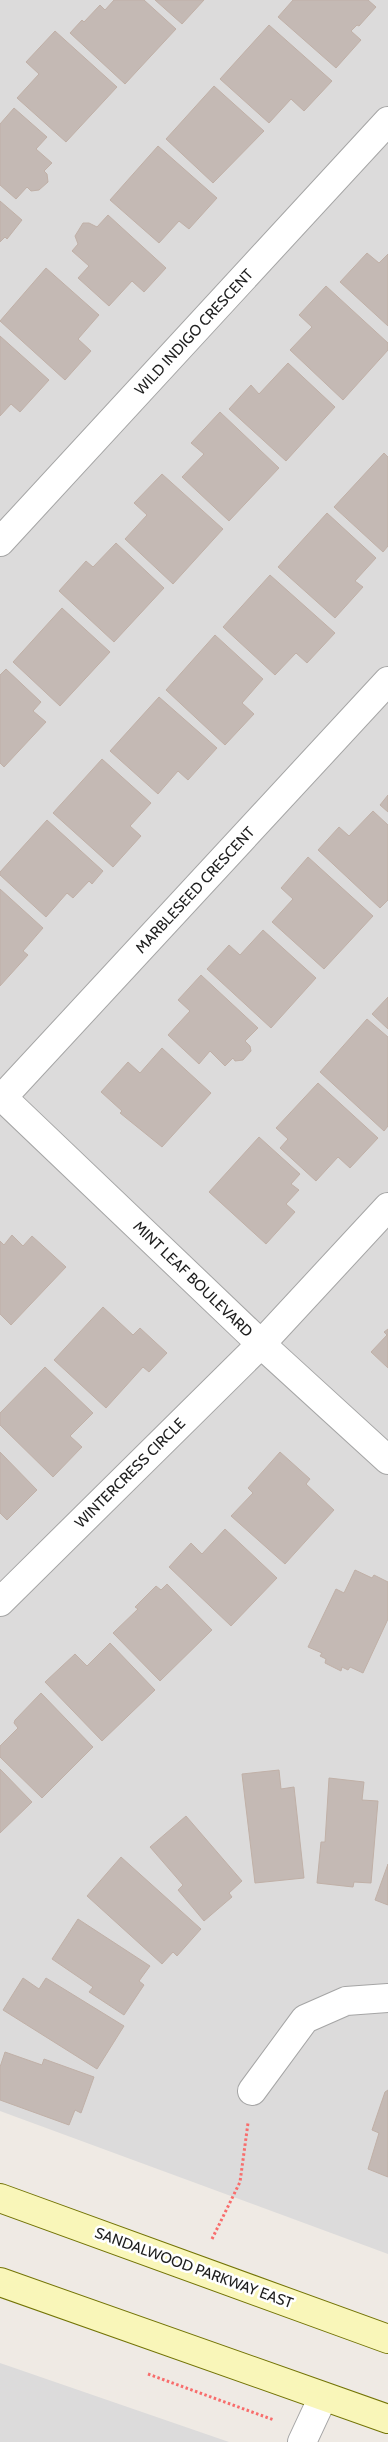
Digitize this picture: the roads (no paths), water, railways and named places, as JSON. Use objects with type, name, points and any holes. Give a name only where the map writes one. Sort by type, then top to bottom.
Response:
[{"type":"main road","name":"SANDALWOOD PARKWAY EAST","points":[[0,2198],[388,2339]]},
{"type":"main road","points":[[0,2282],[388,2419]]},
{"type":"street","name":"WILD INDIGO CRESCENT","points":[[0,542],[388,121]]},
{"type":"street","name":"MARBLESEED CRESCENT","points":[[1,1096],[388,681]]},
{"type":"street","name":"MINT LEAF BOULEVARD","points":[[1,1096],[261,1344],[388,1460]]},
{"type":"street","points":[[261,1344],[388,1207]]},
{"type":"street","name":"WINTERCRESS CIRCLE","points":[[0,1602],[261,1344]]},
{"type":"street","points":[[252,2090],[305,2019],[346,2001],[388,1998]]},
{"type":"street","points":[[304,2437],[323,2396]]}]
